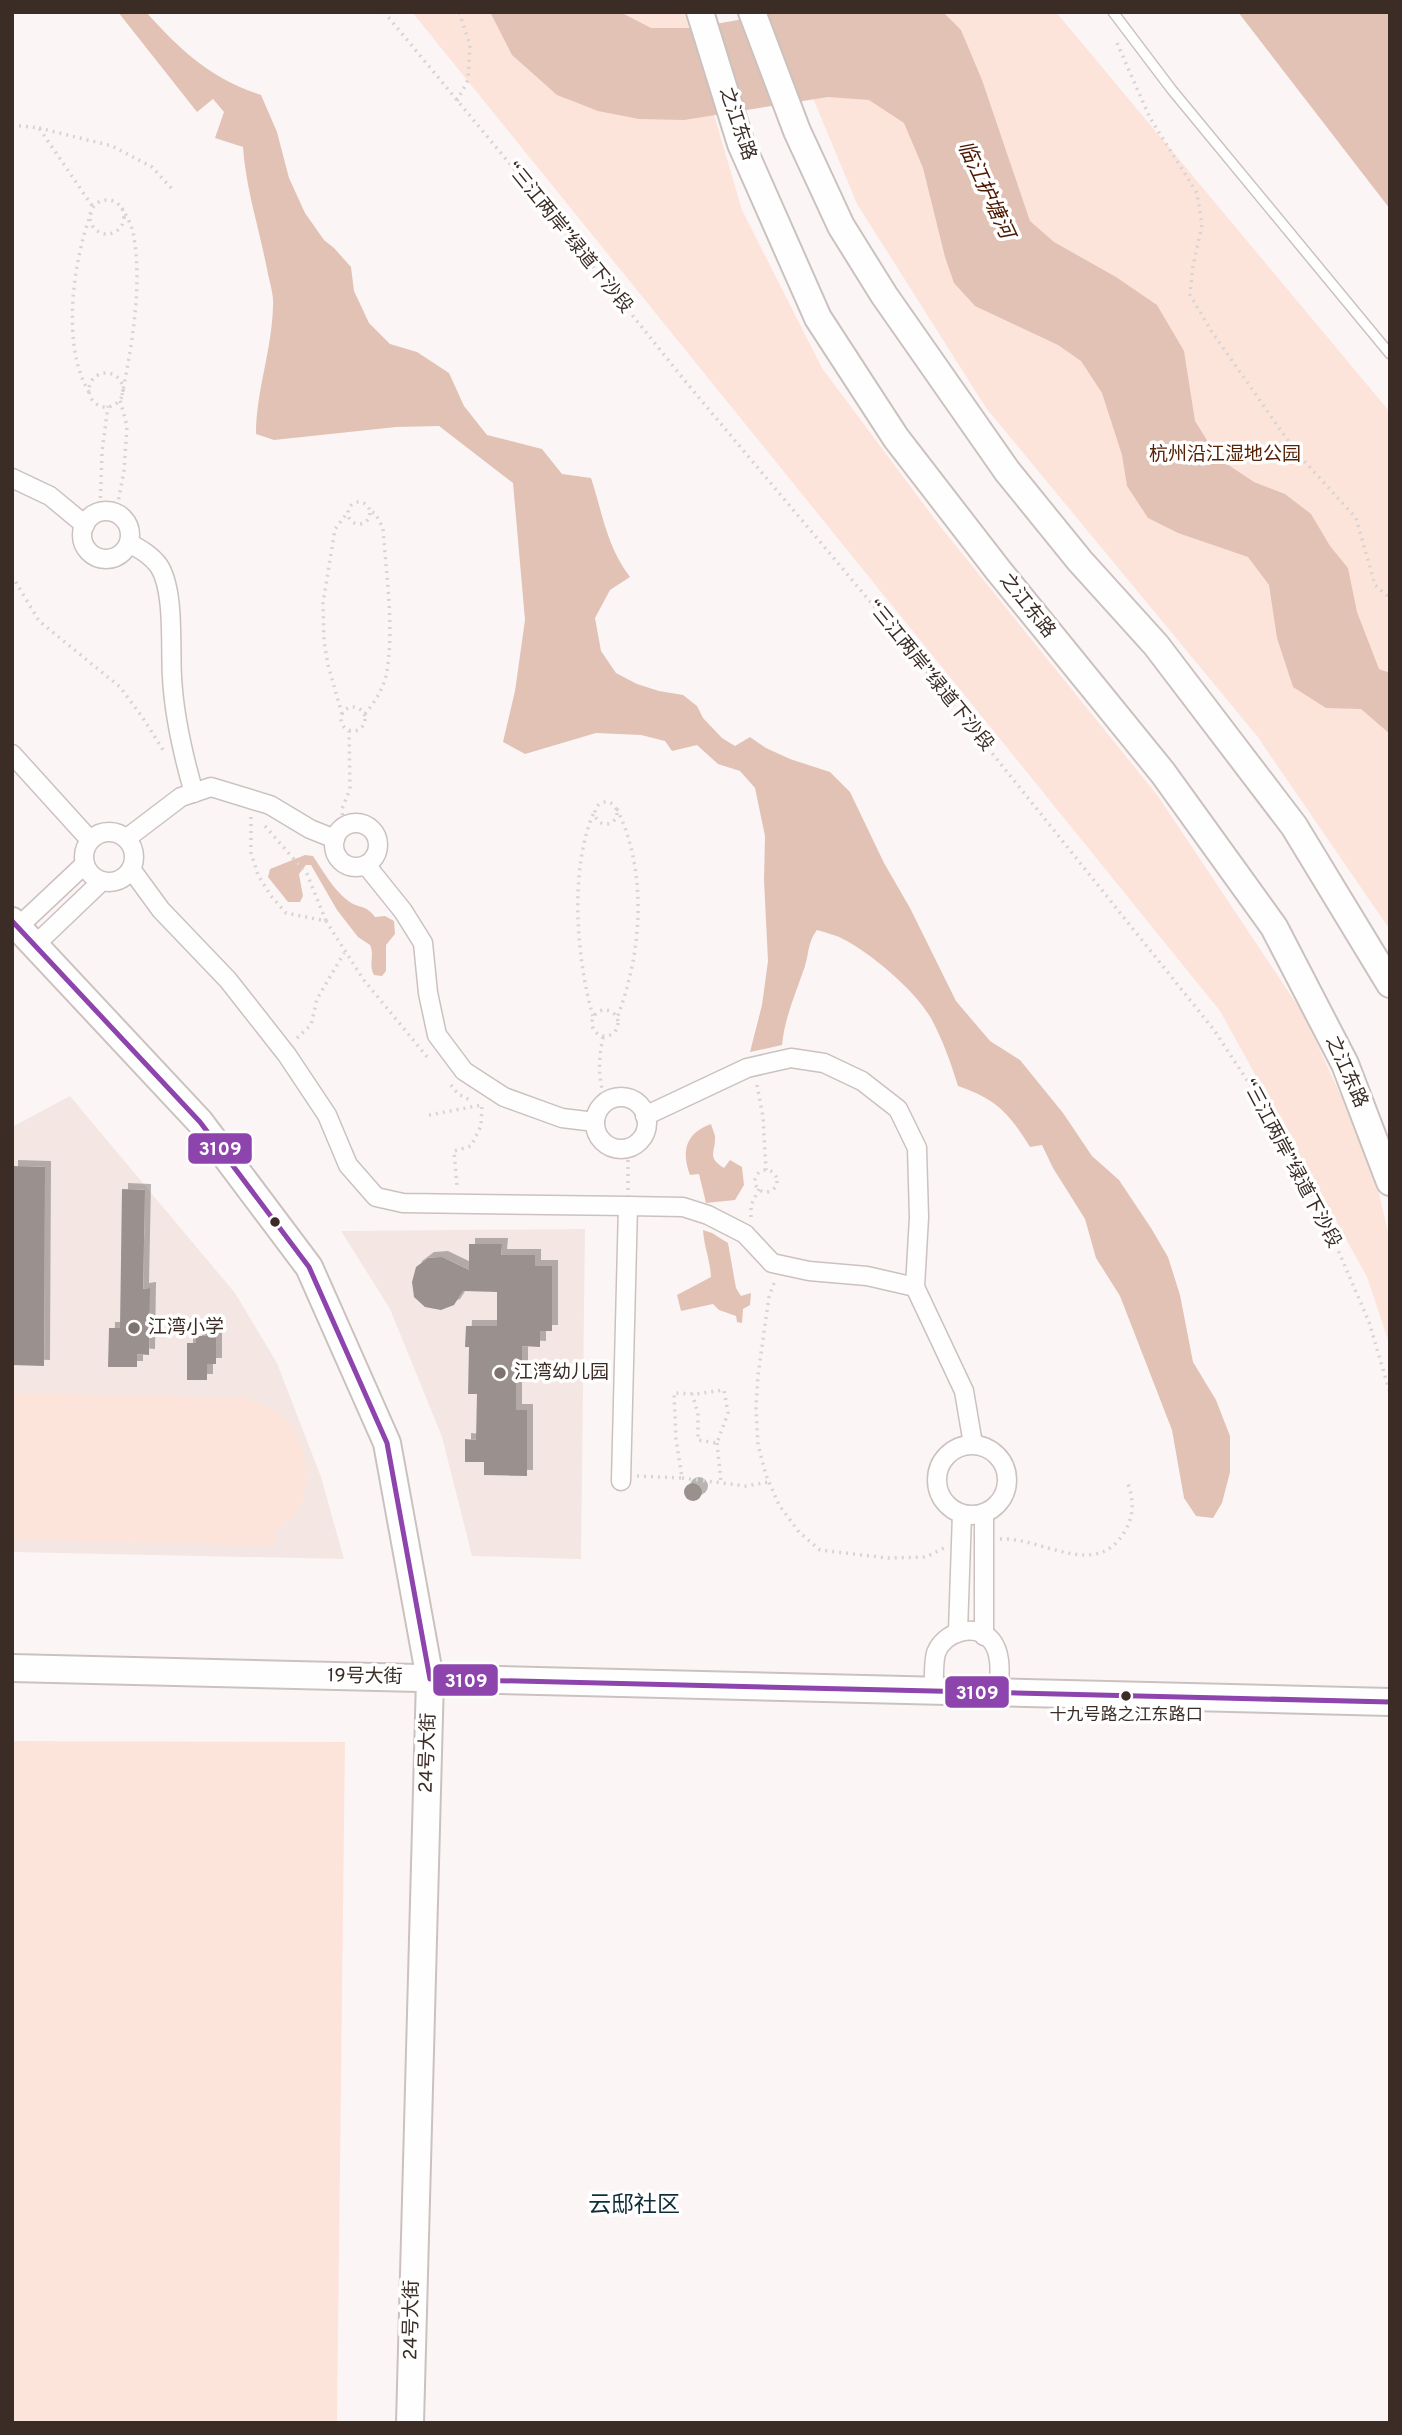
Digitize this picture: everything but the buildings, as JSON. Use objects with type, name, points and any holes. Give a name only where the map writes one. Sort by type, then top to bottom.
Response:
[{"type":"street","name":"之江东路","points":[[700,12],[741,144],[818,318],[896,438],[998,570],[1163,773],[1274,927],[1346,1064],[1390,1182]]},
{"type":"street","points":[[752,12],[797,131],[841,226],[884,295],[1007,471],[1080,561],[1156,645],[1294,826],[1390,984]]},
{"type":"street","points":[[12,478],[50,496],[85,525]]},
{"type":"street","points":[[108,513],[125,520],[129,527],[129,543],[120,555],[97,558],[86,547],[82,532],[89,518],[108,513]]},
{"type":"street","points":[[129,543],[148,554],[160,567],[168,594],[177,722],[194,793]]},
{"type":"street","points":[[12,754],[90,840]]},
{"type":"street","points":[[127,838],[181,797],[211,787],[270,805],[310,829],[339,833],[357,823],[364,825],[375,834],[378,848],[376,855],[366,865],[352,867],[339,860],[335,853],[339,833]]},
{"type":"street","points":[[112,831],[127,838],[134,853],[131,869],[118,880],[102,881],[22,931],[85,864],[86,848],[90,840],[104,832],[112,831]]},
{"type":"street","points":[[85,864],[95,877],[102,881]]},
{"type":"street","points":[[366,865],[403,911],[423,943],[437,1035],[464,1071],[504,1097],[562,1118],[595,1122]]},
{"type":"street","points":[[131,869],[161,910],[228,980],[280,1048],[327,1115],[348,1165],[376,1197],[403,1203],[683,1207],[708,1215],[745,1234],[772,1263],[809,1271],[867,1276],[915,1287]]},
{"type":"street","name":"24号大街","points":[[22,931],[200,1122],[309,1267],[387,1443],[430,1679],[410,2423]]},
{"type":"street","points":[[645,1116],[752,1067],[791,1058],[824,1063],[862,1082],[898,1109],[917,1148],[919,1217],[915,1287],[964,1391],[973,1444]]},
{"type":"street","points":[[627,1098],[642,1108],[647,1124],[641,1139],[628,1148],[620,1149],[605,1144],[599,1138],[595,1122],[597,1113],[606,1103],[627,1098]]},
{"type":"street","points":[[621,1478],[628,1206]]},
{"type":"street","points":[[973,1444],[985,1446],[996,1453],[1003,1463],[1008,1474],[1003,1498],[995,1508],[984,1513],[973,1516],[962,1514],[951,1509],[944,1501],[937,1480],[944,1458],[952,1450],[973,1444]]},
{"type":"street","points":[[984,1513],[984,1636]]},
{"type":"street","points":[[958,1631],[962,1514]]},
{"type":"street","points":[[934,1692],[936,1654],[945,1639],[958,1631],[979,1632],[991,1640],[999,1658],[999,1694]]},
{"type":"street","name":"19号大街","points":[[12,1668],[1390,1702]]},
{"type":"lane","points":[[1113,12],[1181,100],[1390,354]]},
{"type":"path","name":"“三江两岸”绿道下沙段","points":[[384,12],[690,387],[887,622],[1214,1030],[1268,1112],[1326,1222],[1369,1322],[1390,1393]]},
{"type":"path","points":[[457,102],[468,80],[470,45],[459,12]]},
{"type":"path","points":[[1114,36],[1150,118],[1196,193],[1202,225],[1190,295],[1212,332],[1296,453],[1356,518],[1375,585],[1390,598]]},
{"type":"path","points":[[12,125],[39,128],[111,146],[152,167],[172,189]]},
{"type":"path","points":[[39,128],[93,207]]},
{"type":"path","points":[[108,407],[94,402],[81,379],[73,332],[72,298],[77,262],[93,207],[108,200],[122,208],[132,230],[136,262],[133,324],[121,397],[108,407],[102,452],[108,513]]},
{"type":"path","points":[[91,214],[95,229],[110,234],[120,229],[123,224],[122,208]]},
{"type":"path","points":[[89,392],[91,382],[105,372],[119,379],[122,384],[121,397],[127,426],[124,471],[108,513]]},
{"type":"path","points":[[339,833],[342,809],[350,789],[349,732],[342,726],[342,714],[328,665],[323,603],[335,529],[351,506],[360,502],[366,505],[369,511],[367,520],[361,524],[352,521],[348,512]]},
{"type":"path","points":[[365,714],[378,698],[386,677],[388,646],[383,528],[375,513],[369,511]]},
{"type":"path","points":[[12,576],[39,621],[120,687],[164,752],[187,767]]},
{"type":"path","points":[[342,714],[348,708],[356,707],[365,714],[366,722],[361,729],[349,732]]},
{"type":"path","points":[[244,796],[251,818],[251,853],[258,875],[271,896],[286,913],[326,921]]},
{"type":"path","points":[[606,802],[617,809],[628,833],[637,888],[632,972],[615,1031],[603,1036],[593,1029],[593,1016],[586,993],[579,916],[583,844],[595,810],[599,804],[606,802]]},
{"type":"path","points":[[595,810],[597,821],[607,825],[616,819],[617,809]]},
{"type":"path","points":[[251,818],[263,823],[307,874],[326,921],[344,953],[377,998],[430,1059]]},
{"type":"path","points":[[280,1048],[295,1041],[311,1025],[317,999],[344,953]]},
{"type":"path","points":[[593,1016],[599,1011],[607,1010],[617,1018]]},
{"type":"path","points":[[603,1036],[598,1060],[600,1086],[606,1103]]},
{"type":"path","points":[[752,1067],[763,1117],[766,1170]]},
{"type":"path","points":[[444,1077],[458,1094],[482,1105]]},
{"type":"path","points":[[460,1204],[454,1170],[454,1151],[471,1146],[481,1126],[482,1105]]},
{"type":"path","points":[[429,1115],[482,1105]]},
{"type":"path","points":[[628,1148],[628,1206]]},
{"type":"path","points":[[766,1170],[775,1175],[776,1186],[768,1192],[759,1189],[755,1183],[757,1176],[766,1170]]},
{"type":"path","points":[[750,1240],[751,1205],[759,1189]]},
{"type":"path","points":[[780,1265],[769,1297],[756,1407],[758,1445],[779,1505],[799,1532],[820,1550],[888,1558],[926,1557],[961,1538]]},
{"type":"path","points":[[682,1478],[676,1439],[674,1393],[723,1390],[728,1413],[717,1443],[721,1482]]},
{"type":"path","points":[[692,1394],[698,1413],[698,1440],[717,1443]]},
{"type":"path","points":[[621,1478],[682,1478],[746,1486],[769,1482]]},
{"type":"path","points":[[984,1541],[1021,1539],[1090,1556],[1106,1552],[1121,1538],[1130,1521],[1133,1499],[1128,1484]]},
{"type":"shaded area","name":"江湾小学","points":[[70,1096],[235,1293],[277,1363],[321,1477],[344,1559],[12,1552],[12,1127]]},
{"type":"shaded area","name":"江湾幼儿园","points":[[585,1229],[581,1559],[472,1556],[442,1437],[390,1309],[341,1231]]},
{"type":"green space","points":[[412,12],[684,12],[742,210],[822,368],[940,526],[1158,796],[1304,1015],[1372,1164],[1390,1240],[1390,1346],[1367,1277],[1220,1011]]},
{"type":"green space","name":"杭州沿江湿地公园","points":[[777,12],[1056,12],[1390,412],[1390,930],[1257,736],[986,408],[857,204]]},
{"type":"green space","points":[[12,1393],[247,1398],[277,1413],[291,1426],[298,1438],[306,1466],[304,1496],[299,1509],[290,1520],[276,1528],[276,1546],[12,1539]]},
{"type":"green space","points":[[12,1741],[345,1742],[337,2423],[12,2423]]},
{"type":"water","points":[[118,12],[146,12],[184,51],[211,72],[261,95],[277,132],[289,178],[305,213],[324,240],[351,267],[354,291],[369,323],[390,344],[417,352],[449,373],[464,406],[487,435],[542,449],[562,474],[591,478],[610,541],[630,577],[610,590],[595,618],[601,651],[616,673],[637,684],[683,695],[697,706],[703,718],[722,738],[735,746],[750,737],[790,759],[830,772],[850,792],[956,1001],[990,1041],[1020,1060],[1063,1113],[1092,1156],[1119,1180],[1168,1257],[1180,1295],[1193,1362],[1216,1400],[1230,1436],[1230,1472],[1222,1503],[1213,1518],[1196,1516],[1184,1498],[1172,1430],[1120,1296],[1096,1258],[1085,1219],[1042,1145],[1030,1147],[1008,1116],[992,1102],[958,1086],[932,1020],[905,986],[880,963],[854,945],[817,930],[810,943],[788,1014],[782,1045],[750,1052],[762,1005],[768,961],[765,836],[755,788],[740,771],[718,764],[697,745],[672,751],[665,741],[641,735],[596,733],[525,754],[503,742],[515,691],[525,620],[513,483],[439,426],[396,427],[274,440],[256,434],[273,301],[243,147],[215,138],[224,112],[213,99],[197,112]]},
{"type":"water","name":"临江护塘河","points":[[490,12],[620,12],[651,28],[693,28],[738,20],[754,12],[943,12],[961,30],[982,80],[1030,221],[1054,242],[1116,277],[1157,305],[1184,351],[1195,421],[1218,458],[1254,482],[1285,494],[1311,514],[1330,546],[1348,568],[1357,612],[1379,669],[1390,673],[1390,734],[1361,709],[1326,708],[1293,687],[1277,638],[1269,585],[1248,557],[1178,533],[1148,518],[1127,486],[1122,455],[1102,393],[1081,361],[1058,345],[975,306],[954,283],[923,168],[904,123],[869,100],[828,97],[684,120],[639,119],[598,111],[557,95],[512,55]]},
{"type":"water","points":[[1238,12],[1390,12],[1390,209]]},
{"type":"water","points":[[305,855],[313,856],[347,900],[368,910],[375,917],[385,916],[394,921],[395,934],[386,945],[386,971],[382,976],[374,975],[372,971],[370,945],[358,937],[337,910],[311,865],[306,865],[299,874],[303,896],[300,902],[288,902],[268,877],[270,869]]},
{"type":"water","points":[[711,1124],[715,1136],[715,1161],[724,1168],[730,1160],[742,1167],[744,1185],[735,1200],[706,1203],[699,1174],[690,1175],[687,1166],[686,1150],[691,1138]]},
{"type":"water","points":[[703,1230],[728,1243],[736,1288],[741,1296],[751,1293],[750,1305],[743,1309],[742,1323],[737,1322],[736,1316],[719,1310],[713,1304],[681,1311],[677,1295],[711,1277]]},
{"type":"transit line","name":"3109","points":[[12,921],[200,1122],[309,1267],[387,1443],[430,1679],[1390,1702]]},
{"type":"place","name":"江湾小学","points":[[134,1328]]},
{"type":"place","name":"江湾幼儿园","points":[[500,1373]]},
{"type":"place","name":"十九号路之江东路口","points":[[1126,1696]]},
{"type":"district","name":"云邸社区","points":[[634,2206]]}]
